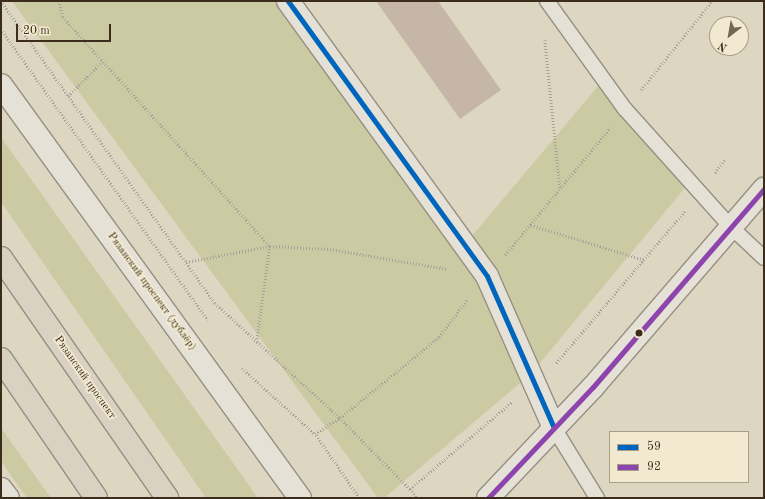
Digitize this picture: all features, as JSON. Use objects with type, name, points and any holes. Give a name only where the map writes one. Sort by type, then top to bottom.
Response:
[{"type":"main road","points":[[288,1],[486,276],[554,428]]},
{"type":"main road","name":"Рязанский проспект (дублёр)","points":[[1,85],[300,498]]},
{"type":"main road","points":[[488,498],[593,387],[764,189]]},
{"type":"main road","name":"Рязанский проспект","points":[[1,258],[167,498]]},
{"type":"main road","points":[[1,360],[96,498]]},
{"type":"main road","points":[[1,489],[8,498]]},
{"type":"lane","points":[[547,1],[625,109],[731,228],[764,258]]},
{"type":"lane","points":[[554,428],[597,498]]},
{"type":"path","points":[[1,1],[215,303],[340,418]]},
{"type":"path","points":[[59,1],[63,17],[102,62],[270,246]]},
{"type":"path","points":[[315,434],[340,418],[439,336],[486,276],[531,226],[560,188],[712,1]]},
{"type":"path","points":[[1,29],[210,323]]},
{"type":"path","points":[[544,32],[560,188]]},
{"type":"path","points":[[68,96],[102,62]]},
{"type":"path","points":[[531,226],[645,260]]},
{"type":"path","points":[[257,342],[270,246]]},
{"type":"path","points":[[186,262],[270,246],[330,249],[486,276]]},
{"type":"path","points":[[238,362],[315,434],[358,498]]},
{"type":"path","points":[[410,489],[417,498]]},
{"type":"green space","points":[[12,1],[282,1],[462,248],[604,79],[693,178],[531,374],[384,498],[378,498]]},
{"type":"green space","points":[[1,137],[258,498],[206,498],[1,202]]},
{"type":"green space","points":[[1,428],[51,498],[27,498],[1,461]]},
{"type":"building","points":[[376,1],[438,1],[501,90],[460,119]]},
{"type":"transit line","name":"59","points":[[288,1],[487,276],[554,428]]},
{"type":"transit line","name":"92","points":[[488,498],[593,387],[764,189]]}]
